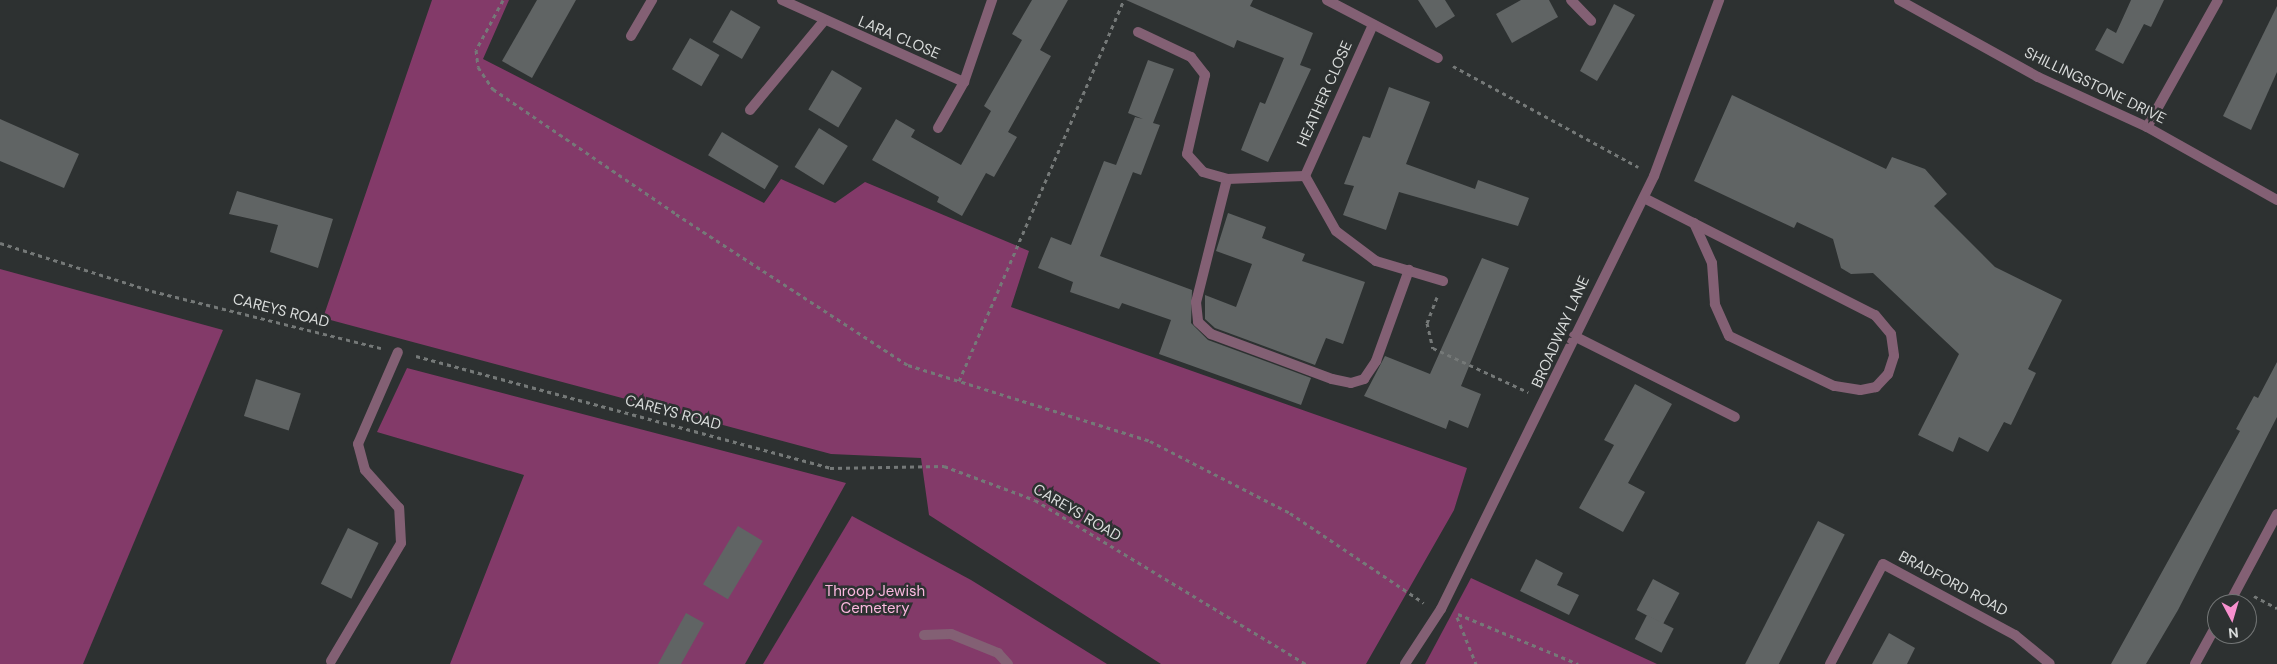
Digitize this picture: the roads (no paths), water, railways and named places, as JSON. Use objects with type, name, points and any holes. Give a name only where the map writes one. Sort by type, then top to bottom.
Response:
[{"type":"street","points":[[631,36],[652,0]]},
{"type":"street","name":"LARA CLOSE","points":[[782,0],[823,22],[964,82]]},
{"type":"street","points":[[938,128],[964,82],[992,0]]},
{"type":"street","points":[[1327,0],[1438,58]]},
{"type":"street","points":[[1571,0],[1591,21]]},
{"type":"street","name":"BROADWAY LANE","points":[[1405,664],[1441,609],[1546,400],[1574,336],[1644,198],[1654,176],[1719,0]]},
{"type":"street","name":"SHILLINGSTONE DRIVE","points":[[1899,0],[2038,77],[2146,127],[2277,200]]},
{"type":"street","points":[[2146,127],[2218,0]]},
{"type":"street","points":[[750,110],[823,22]]},
{"type":"street","name":"HEATHER CLOSE","points":[[1305,176],[1373,25]]},
{"type":"street","points":[[1138,32],[1191,57],[1205,75],[1187,154],[1203,172],[1227,179],[1305,176],[1336,231],[1376,260],[1443,281]]},
{"type":"street","points":[[1227,179],[1196,302],[1198,322],[1211,334],[1332,379],[1351,383],[1364,379],[1376,360],[1409,270]]},
{"type":"street","points":[[1644,198],[1875,315],[1891,334],[1894,356],[1888,374],[1876,387],[1860,390],[1834,386],[1729,336],[1715,304],[1712,263],[1694,224]]},
{"type":"street","points":[[1574,336],[1735,417]]},
{"type":"street","points":[[331,661],[401,543],[399,508],[365,470],[358,444],[398,352]]},
{"type":"street","points":[[2234,594],[2277,514]]},
{"type":"street","name":"BRADFORD ROAD","points":[[1830,664],[1883,564],[2015,635],[2050,664]]},
{"type":"street","points":[[924,634],[951,634],[998,653],[1008,664]]},
{"type":"street","points":[[2195,664],[2207,642]]},
{"type":"park label","name":"Throop Jewish Cemetery","points":[[875,600]]}]
